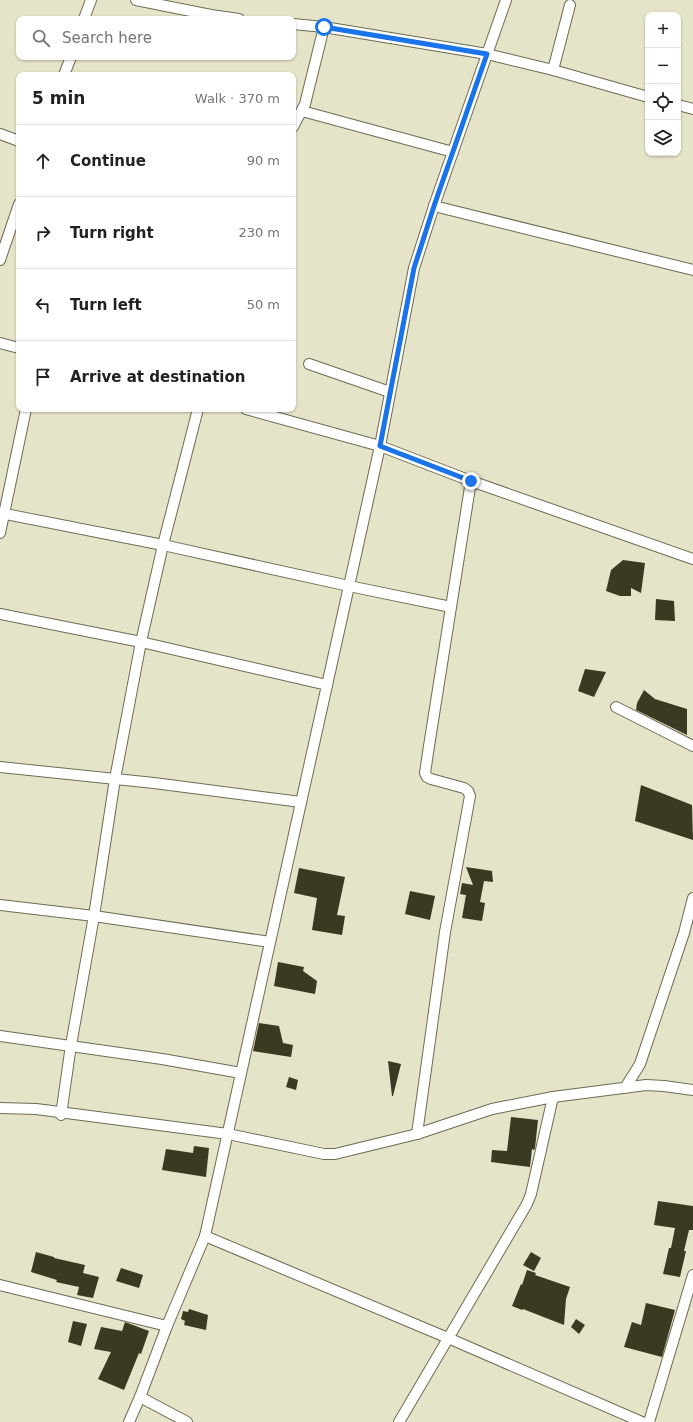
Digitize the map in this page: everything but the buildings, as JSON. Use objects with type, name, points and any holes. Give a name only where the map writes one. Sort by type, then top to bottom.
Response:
[{"type":"street","points":[[85,16],[91,0]]},
{"type":"street","points":[[136,0],[218,16]]},
{"type":"street","points":[[129,1422],[205,1236],[380,446],[414,268],[434,206],[506,0]]},
{"type":"street","points":[[553,70],[570,5]]},
{"type":"street","points":[[296,24],[324,27],[487,54],[645,95]]},
{"type":"street","points":[[296,122],[307,98],[324,27]]},
{"type":"street","points":[[65,72],[70,60]]},
{"type":"street","points":[[681,106],[693,109]]},
{"type":"street","points":[[302,111],[453,152]]},
{"type":"street","points":[[0,134],[16,140]]},
{"type":"street","points":[[434,206],[693,270]]},
{"type":"street","points":[[0,260],[16,213]]},
{"type":"street","points":[[0,343],[16,347]]},
{"type":"street","points":[[309,364],[390,392]]},
{"type":"street","points":[[0,534],[2,514],[25,412]]},
{"type":"street","points":[[61,1113],[70,1045],[94,916],[115,779],[140,642],[197,412]]},
{"type":"street","points":[[257,412],[380,446],[471,481],[693,559]]},
{"type":"street","points":[[417,1134],[444,932],[470,796],[468,791],[464,788],[431,779],[427,777],[425,773],[471,481]]},
{"type":"street","points":[[2,514],[163,545],[451,607]]},
{"type":"street","points":[[0,614],[140,642],[327,685]]},
{"type":"street","points":[[616,707],[693,746]]},
{"type":"street","points":[[0,767],[115,779],[301,802]]},
{"type":"street","points":[[625,1088],[640,1064],[684,933],[693,898]]},
{"type":"street","points":[[0,905],[94,916],[270,942]]},
{"type":"street","points":[[0,1036],[162,1059],[241,1073]]},
{"type":"street","points":[[0,1108],[36,1109],[228,1134],[329,1154],[348,1151],[417,1134],[492,1109],[553,1097],[646,1085],[693,1090]]},
{"type":"street","points":[[399,1422],[527,1204],[531,1194],[553,1097]]},
{"type":"street","points":[[205,1236],[448,1338],[642,1422]]},
{"type":"street","points":[[649,1422],[693,1275]]},
{"type":"street","points":[[0,1285],[167,1326]]},
{"type":"street","points":[[140,1397],[187,1422]]},
{"type":"route","points":[[324,27],[487,54],[414,268],[380,446],[471,481]]}]
